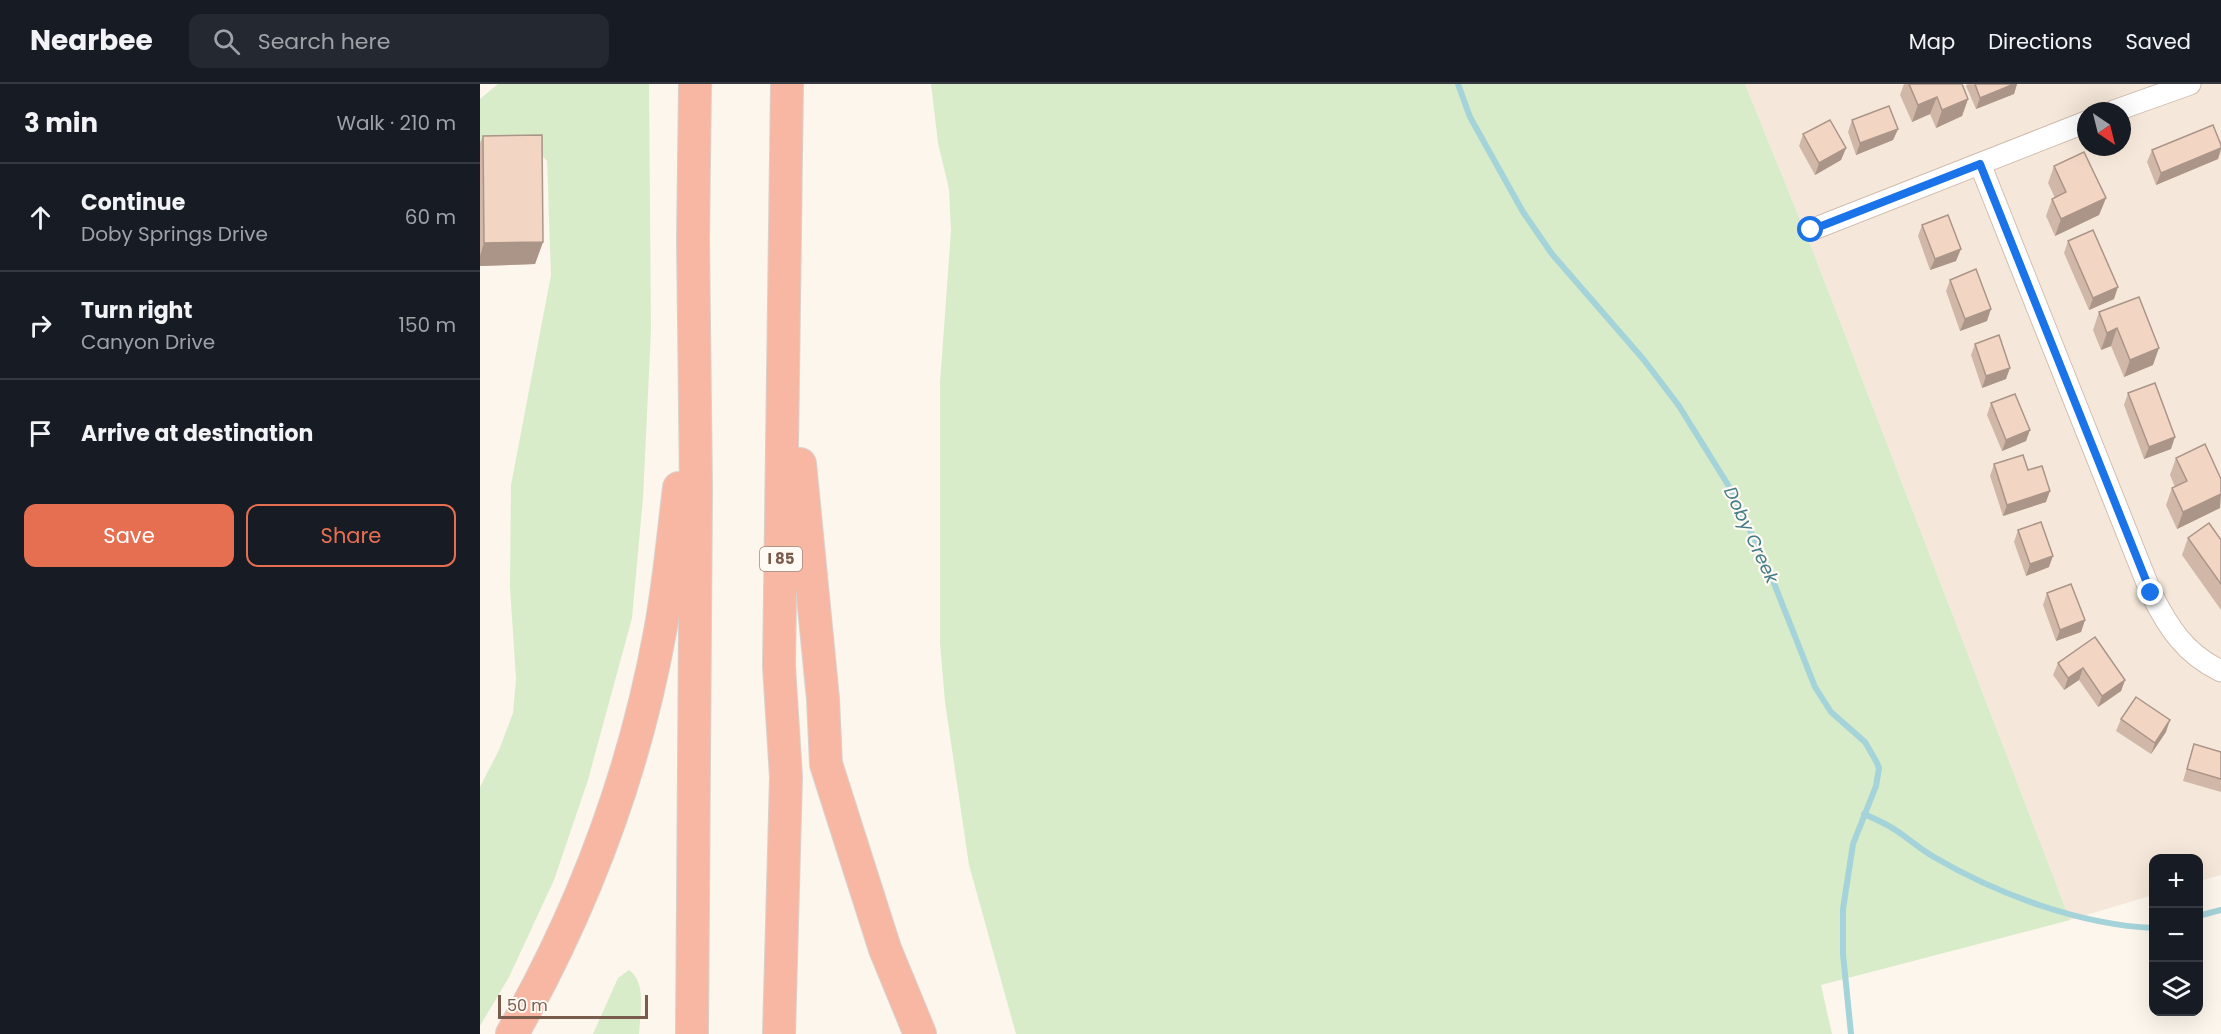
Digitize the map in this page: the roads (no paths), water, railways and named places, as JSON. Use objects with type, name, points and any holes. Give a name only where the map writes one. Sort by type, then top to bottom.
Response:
[{"type":"highway","points":[[692,1034],[695,84]]},
{"type":"highway","name":"I 85","points":[[779,1034],[786,777],[779,666],[787,84]]},
{"type":"highway","points":[[785,347],[801,473],[824,699],[826,764],[885,949],[920,1034]]},
{"type":"highway","points":[[512,1034],[588,882],[621,791],[648,692],[660,630],[695,365]]},
{"type":"street","points":[[2131,105],[2190,84]]},
{"type":"street","points":[[1811,230],[2077,126]]},
{"type":"street","points":[[1980,164],[2151,593],[2177,639],[2197,657],[2221,671]]},
{"type":"waterway","name":"Doby Creek","points":[[1458,84],[1470,117],[1523,212],[1552,254],[1644,360],[1679,406],[1730,488],[1768,568],[1815,687],[1831,712],[1865,742],[1879,768],[1876,786],[1853,844],[1843,909],[1843,954],[1851,1034]]},
{"type":"waterway","points":[[1864,814],[1893,828],[1929,854],[1959,871],[2012,895],[2097,921],[2149,928]]},
{"type":"waterway","points":[[2203,915],[2221,910]]}]
